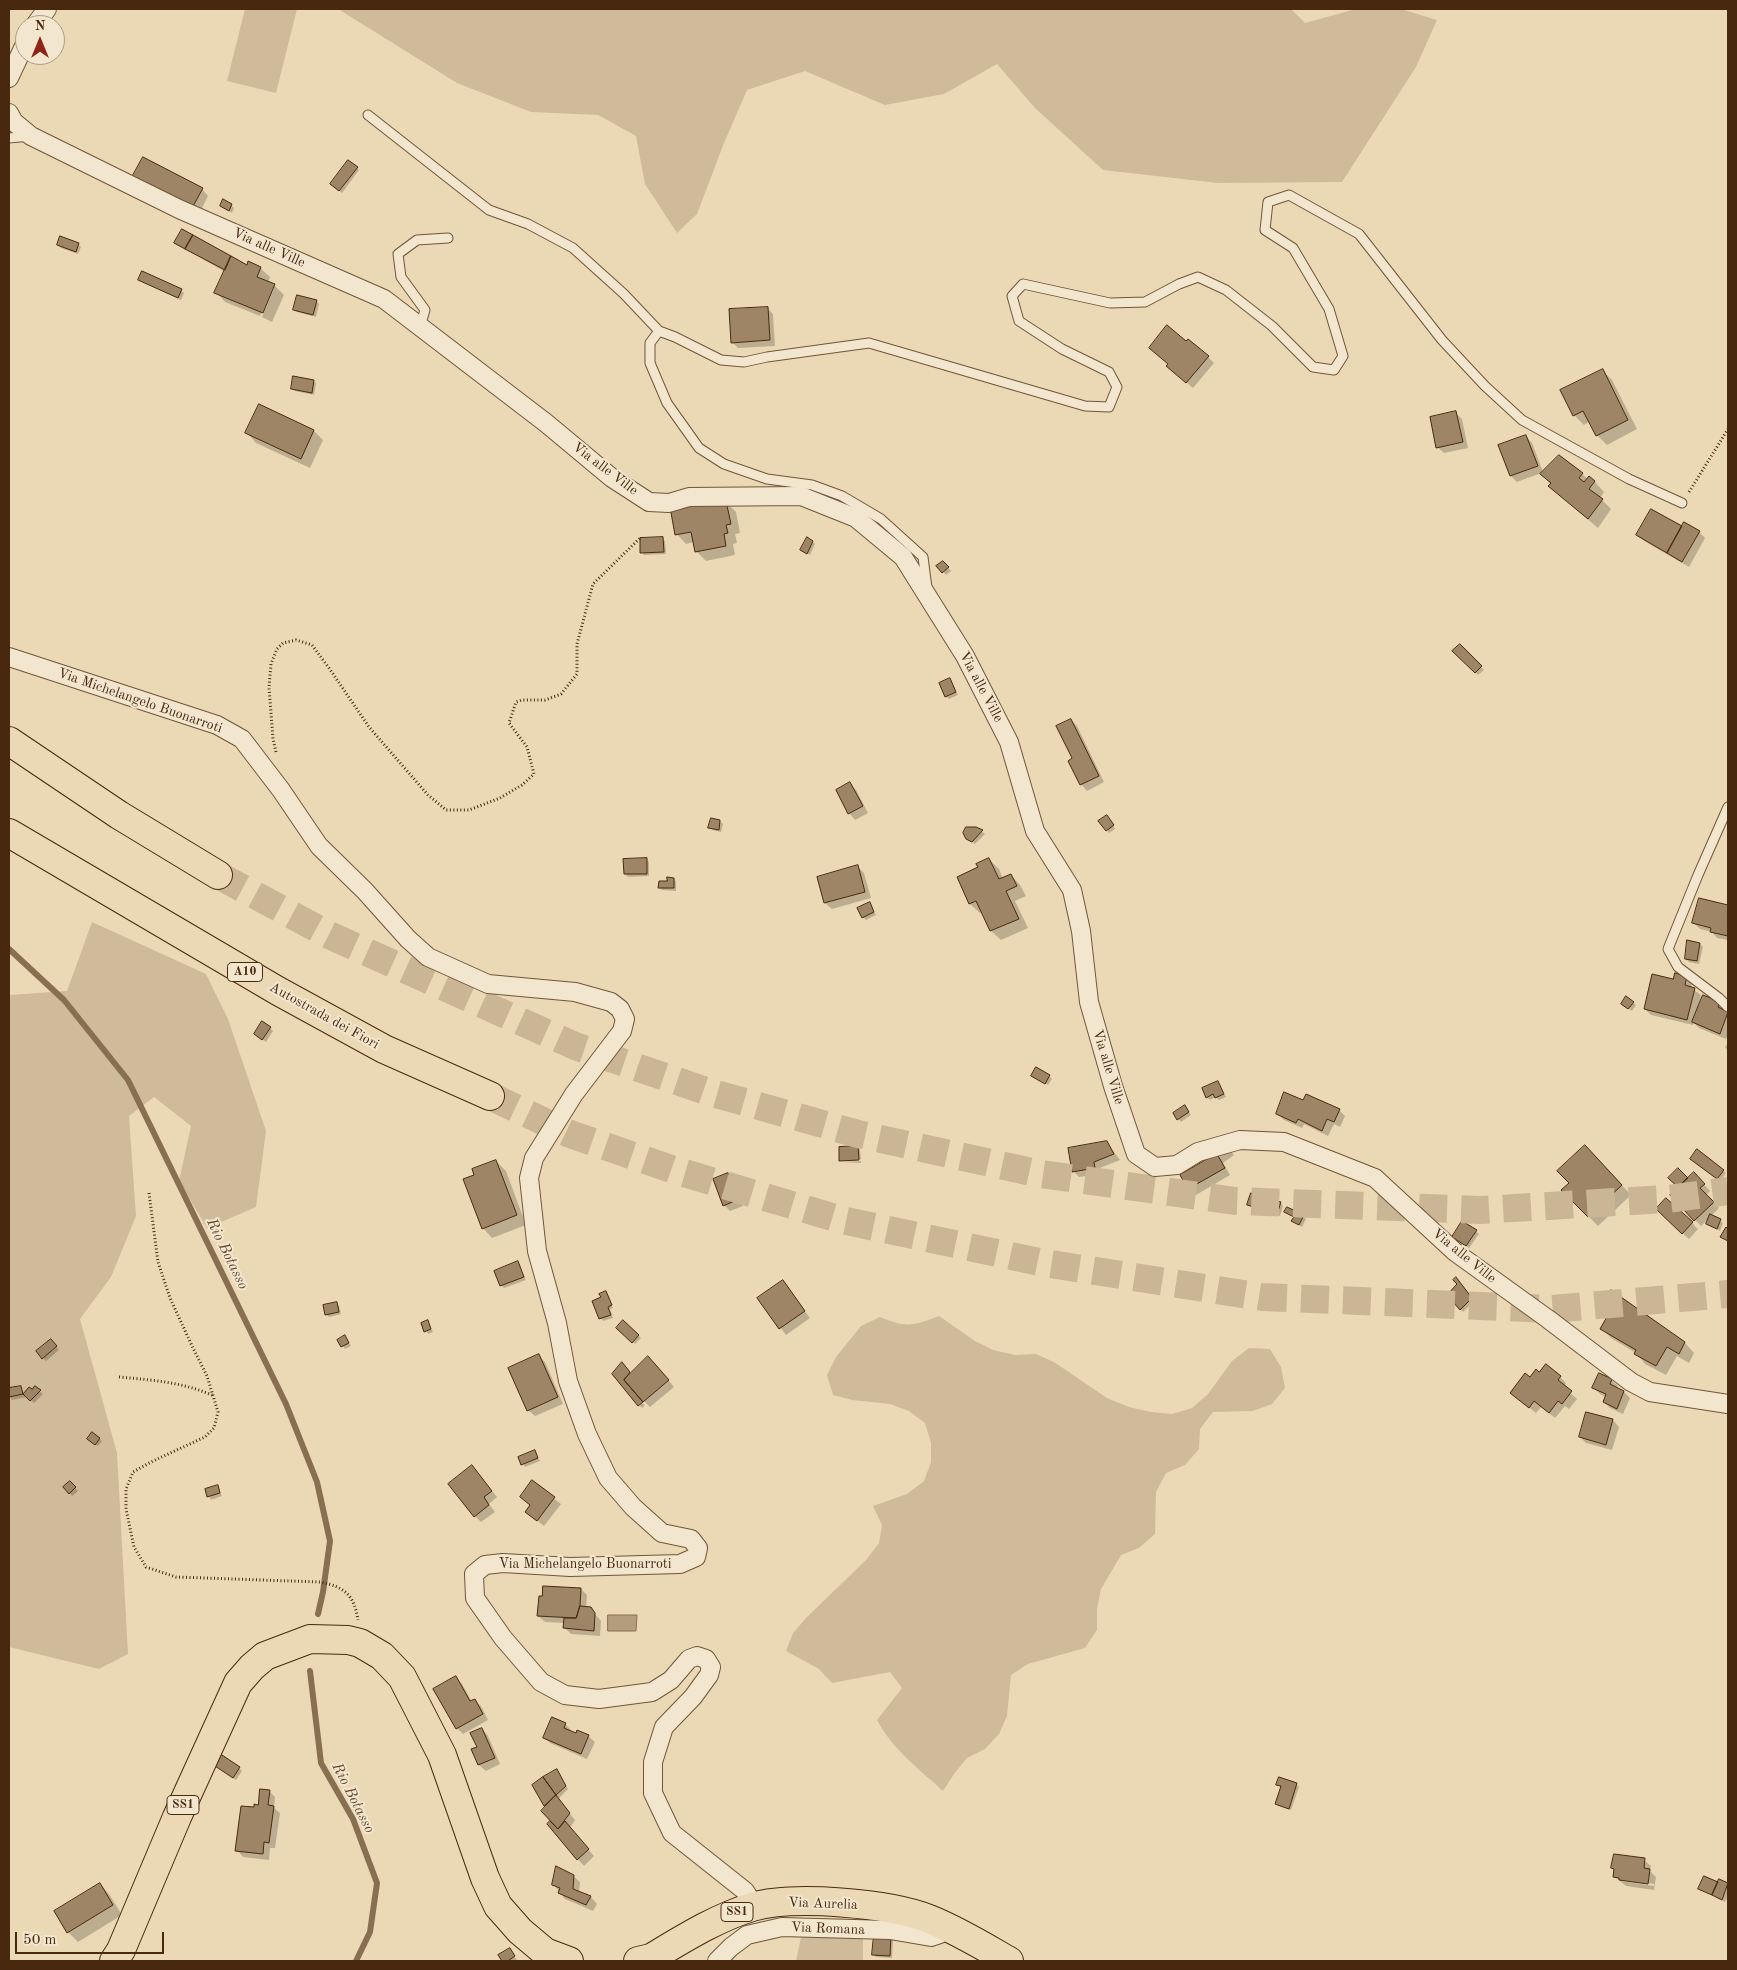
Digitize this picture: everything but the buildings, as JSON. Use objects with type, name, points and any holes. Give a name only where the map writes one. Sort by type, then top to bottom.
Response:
[{"type":"main road","points":[[9,741],[119,815],[218,875]]},
{"type":"main road","name":"Autostrada dei Fiori","points":[[9,834],[270,986],[384,1049],[490,1096]]},
{"type":"main road","name":"SS1","points":[[114,1961],[121,1950],[177,1817],[238,1683],[264,1656],[310,1640],[348,1640],[360,1643],[382,1656],[402,1677],[442,1755],[485,1878],[498,1906],[520,1931],[545,1952],[568,1961]]},
{"type":"main road","name":"Via Aurelia","points":[[638,1961],[651,1958],[690,1935],[732,1914],[755,1907],[792,1902],[846,1903],[899,1910],[928,1918],[1009,1961]]},
{"type":"street","points":[[9,78],[15,65]]},
{"type":"street","name":"Via alle Ville","points":[[9,113],[14,122],[31,136],[179,209],[384,299],[546,423],[612,478],[649,502],[669,503],[689,498],[801,496],[856,518],[903,557],[965,656],[1009,742],[1035,831],[1072,890],[1081,931],[1089,1002],[1113,1086],[1136,1154],[1155,1166],[1177,1164],[1198,1152],[1240,1140],[1284,1142],[1375,1178],[1455,1252],[1631,1382],[1650,1392],[1728,1404]]},
{"type":"street","name":"Via Michelangelo Buonarroti","points":[[9,656],[217,725],[242,739],[319,846],[365,891],[408,939],[428,957],[488,984],[574,992],[611,1002],[620,1009],[626,1019],[622,1031],[574,1094],[534,1158],[529,1178],[537,1251],[557,1323],[568,1380],[587,1434],[608,1478],[633,1507],[662,1533],[691,1539],[698,1548],[696,1557],[680,1564],[570,1567],[503,1562],[485,1566],[474,1574],[476,1598],[503,1638],[541,1682],[565,1695],[599,1699],[652,1692],[671,1680],[689,1659],[698,1656],[706,1659],[711,1666],[710,1676],[664,1727],[654,1762],[653,1793],[672,1833],[745,1891],[755,1907]]},
{"type":"street","name":"Via Romana","points":[[716,1961],[748,1935],[782,1927],[890,1930],[931,1937],[940,1934],[945,1926]]},
{"type":"lane","points":[[368,115],[489,210],[528,224],[573,248],[624,294],[659,331],[676,337],[721,360],[744,362],[869,343],[1085,406],[1109,407],[1117,387],[1109,372],[1062,349],[1020,321],[1012,296],[1023,284],[1110,303],[1144,302],[1179,284],[1198,278],[1226,290],[1272,326],[1313,367],[1334,370],[1343,356],[1329,308],[1293,248],[1265,230],[1268,202],[1289,195],[1359,234],[1442,340],[1485,386],[1522,420],[1629,479],[1682,503]]},
{"type":"lane","points":[[9,138],[31,136]]},
{"type":"lane","points":[[420,327],[426,310],[401,276],[398,254],[417,240],[448,238]]},
{"type":"lane","points":[[659,331],[650,343],[650,363],[667,403],[699,448],[724,464],[767,479],[812,485],[842,496],[881,519],[923,556],[927,596]]},
{"type":"lane","points":[[1728,807],[1668,949],[1678,967],[1728,1007]]},
{"type":"path","points":[[1682,503],[1728,429]]},
{"type":"path","points":[[280,790],[282,774],[273,738],[269,687],[272,664],[277,649],[283,643],[296,640],[312,645],[369,727],[428,795],[446,810],[469,810],[500,798],[522,785],[534,774],[527,747],[510,723],[516,702],[522,700],[545,700],[561,694],[577,674],[577,644],[593,584],[640,538]]},
{"type":"path","points":[[150,1193],[158,1262],[170,1298],[192,1348],[207,1376],[218,1412],[214,1428],[205,1437],[133,1472],[126,1488],[126,1509],[134,1547],[146,1567],[176,1577],[320,1582],[338,1586],[350,1597],[356,1610],[360,1643]]},
{"type":"path","points":[[119,1377],[194,1387],[214,1396]]},
{"type":"shaded area","points":[[245,9],[297,9],[276,93],[227,81]]},
{"type":"shaded area","points":[[338,9],[1291,9],[1305,23],[1356,9],[1401,9],[1437,20],[1416,67],[1342,182],[1218,183],[1103,170],[1035,108],[997,64],[944,94],[885,105],[805,71],[747,90],[724,143],[697,214],[677,233],[645,184],[636,136],[598,115],[531,112],[457,83]]},
{"type":"shaded area","points":[[92,922],[206,974],[228,1019],[266,1131],[256,1207],[207,1228],[179,1181],[191,1126],[154,1097],[129,1116],[136,1216],[111,1277],[80,1319],[117,1453],[128,1654],[99,1669],[9,1647],[9,995],[67,991]]},
{"type":"shaded area","points":[[939,1316],[975,1341],[993,1350],[1015,1355],[1036,1354],[1054,1362],[1107,1398],[1129,1407],[1151,1412],[1172,1414],[1192,1408],[1208,1394],[1232,1361],[1249,1348],[1270,1349],[1281,1367],[1285,1388],[1272,1404],[1253,1411],[1213,1412],[1200,1429],[1199,1449],[1185,1465],[1166,1473],[1156,1492],[1155,1534],[1139,1548],[1121,1555],[1101,1589],[1097,1609],[1097,1630],[1085,1648],[1028,1664],[1011,1675],[1007,1716],[999,1734],[985,1749],[967,1758],[943,1791],[898,1750],[877,1720],[902,1688],[890,1672],[832,1683],[819,1669],[786,1651],[793,1633],[866,1560],[879,1543],[882,1525],[873,1506],[907,1494],[924,1481],[931,1462],[931,1443],[925,1423],[909,1411],[890,1404],[852,1400],[833,1395],[827,1375],[836,1357],[861,1326],[880,1317],[897,1323],[916,1324]]},
{"type":"shaded area","points":[[608,1615],[637,1615],[636,1631],[608,1631]]},
{"type":"shaded area","points":[[863,1936],[863,1961],[796,1961],[801,1937]]},
{"type":"waterway","name":"Rio Botasso","points":[[9,949],[64,1000],[128,1080],[286,1404],[317,1482],[330,1541],[318,1614]]},
{"type":"waterway","name":"Rio Botasso","points":[[310,1671],[321,1763],[353,1819],[377,1883],[370,1932],[356,1961]]},
{"type":"tunnel","points":[[218,875],[329,935],[575,1046],[709,1092],[858,1134],[1041,1174],[1235,1201],[1480,1210],[1667,1199],[1728,1191]]},
{"type":"tunnel","points":[[490,1096],[570,1134],[674,1170],[842,1220],[1044,1263],[1262,1297],[1551,1309],[1728,1294]]}]
